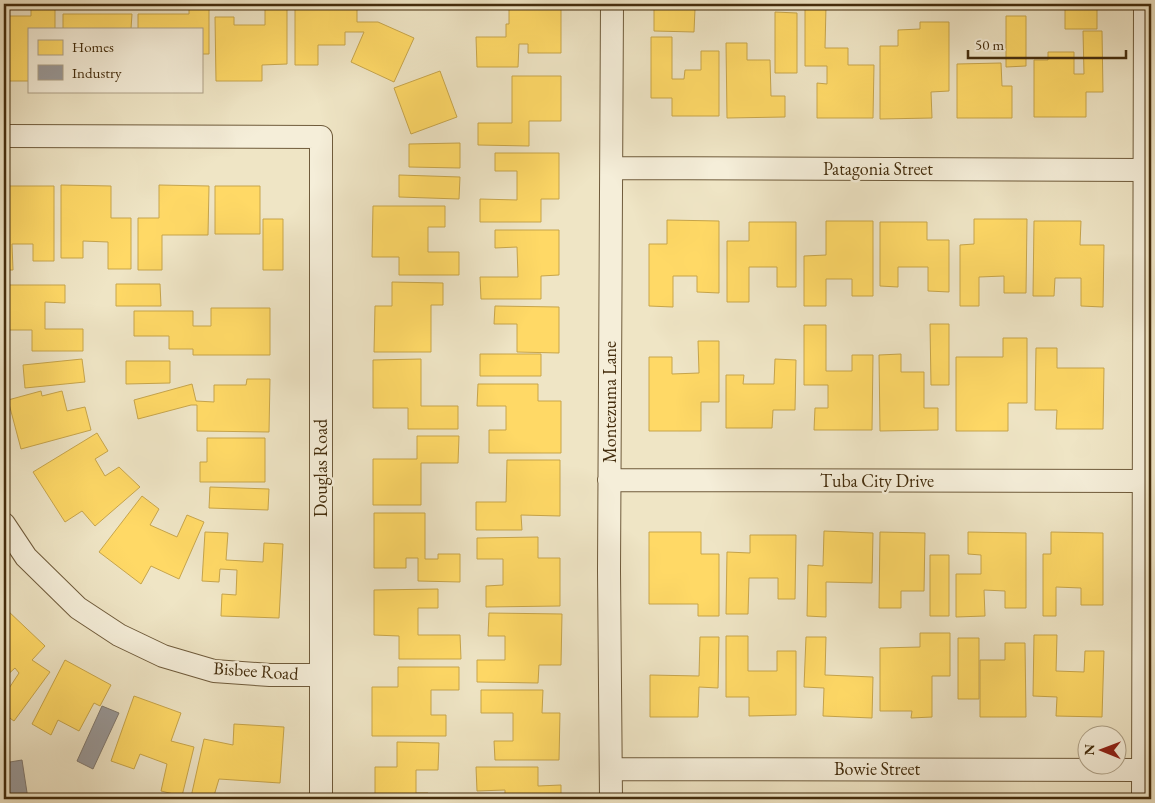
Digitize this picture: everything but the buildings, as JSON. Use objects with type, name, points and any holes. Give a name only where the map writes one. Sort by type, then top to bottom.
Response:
[{"type":"street","name":"Montezuma Lane","points":[[611,799],[609,480],[612,4]]},
{"type":"street","points":[[1143,799],[1145,4]]},
{"type":"street","name":"Douglas Road","points":[[4,136],[321,137],[321,799]]},
{"type":"street","name":"Patagonia Street","points":[[612,168],[1144,170]]},
{"type":"street","name":"Tuba City Drive","points":[[609,480],[1144,481]]},
{"type":"street","name":"Bisbee Road","points":[[4,524],[26,557],[78,608],[119,635],[163,656],[214,670],[270,675],[321,675]]},
{"type":"street","name":"Bowie Street","points":[[611,769],[1143,770]]}]
